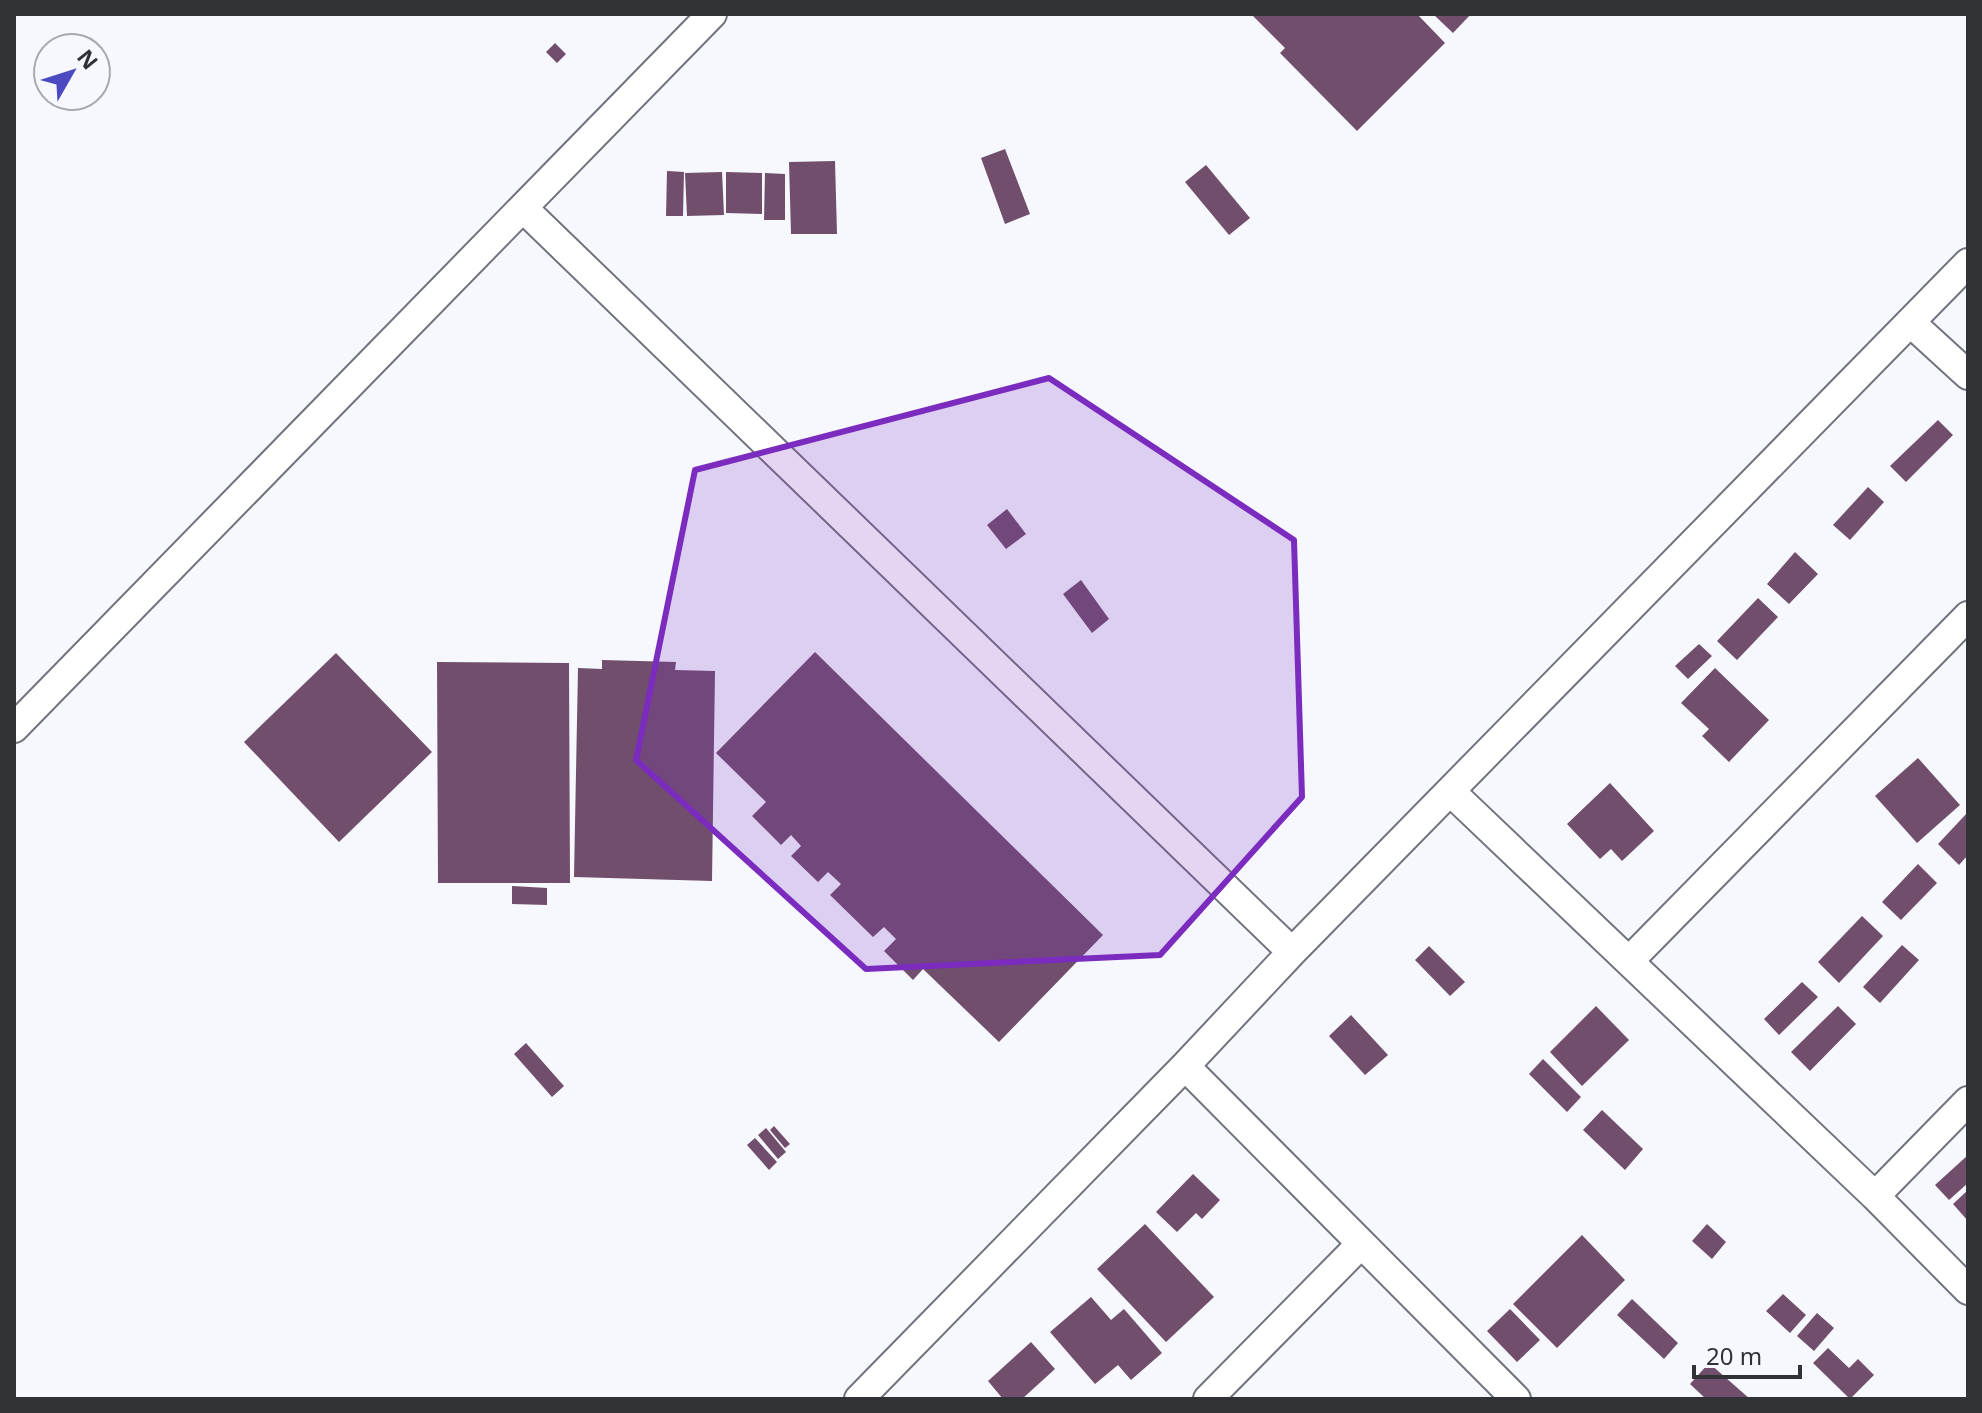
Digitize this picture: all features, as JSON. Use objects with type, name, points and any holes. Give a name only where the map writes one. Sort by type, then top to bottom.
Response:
[{"type":"street","points":[[14,728],[712,14]]},
{"type":"street","points":[[523,208],[1292,952]]},
{"type":"street","points":[[859,1399],[1185,1066],[1292,952],[1968,263]]},
{"type":"street","points":[[1910,322],[1968,375]]},
{"type":"street","points":[[1629,961],[1968,616]]},
{"type":"street","points":[[1450,791],[1875,1196],[1968,1290]]},
{"type":"street","points":[[1185,1066],[1516,1399]]},
{"type":"street","points":[[1875,1196],[1968,1101]]},
{"type":"street","points":[[1208,1399],[1361,1244]]},
{"type":"highlighted area","points":[[1049,378],[1294,540],[1302,797],[1160,955],[866,969],[636,760],[695,470]]},
{"type":"building","points":[[1417,14],[1445,43],[1357,131],[1280,53],[1285,48],[1253,16]]},
{"type":"building","points":[[1433,14],[1471,14],[1453,33]]},
{"type":"building","points":[[555,43],[566,54],[557,63],[546,52]]},
{"type":"building","points":[[1005,149],[1030,214],[1005,224],[981,158]]},
{"type":"building","points":[[835,161],[837,234],[791,234],[789,162]]},
{"type":"building","points":[[1206,165],[1250,218],[1229,235],[1185,182]]},
{"type":"building","points":[[667,171],[684,172],[683,216],[666,216]]},
{"type":"building","points":[[722,172],[724,215],[687,216],[685,173]]},
{"type":"building","points":[[726,172],[762,173],[762,214],[726,213]]},
{"type":"building","points":[[765,173],[785,174],[785,220],[764,220]]},
{"type":"building","points":[[1938,420],[1953,435],[1906,482],[1890,466]]},
{"type":"building","points":[[1868,487],[1884,502],[1850,540],[1833,525]]},
{"type":"building","points":[[1007,509],[1026,534],[1006,549],[987,525]]},
{"type":"building","points":[[1795,552],[1818,574],[1789,604],[1767,584]]},
{"type":"building","points":[[1081,580],[1109,619],[1092,633],[1063,594]]},
{"type":"building","points":[[1758,598],[1778,617],[1737,660],[1717,641]]},
{"type":"building","points":[[1699,644],[1712,656],[1688,679],[1675,666]]},
{"type":"building","points":[[815,652],[1103,935],[999,1042],[923,969],[913,980],[884,951],[896,939],[884,927],[873,937],[830,895],[841,884],[828,872],[818,882],[791,856],[801,846],[791,835],[781,845],[752,816],[766,802],[716,753]]},
{"type":"building","points":[[336,653],[432,752],[339,842],[244,742]]},
{"type":"building","points":[[602,660],[676,662],[675,670],[715,671],[712,881],[574,877],[578,668],[602,669]]},
{"type":"building","points":[[437,662],[569,663],[570,883],[438,883]]},
{"type":"building","points":[[1715,668],[1769,720],[1729,762],[1702,736],[1709,729],[1681,703]]},
{"type":"building","points":[[1918,758],[1960,805],[1917,843],[1875,796]]},
{"type":"building","points":[[1610,783],[1654,831],[1622,861],[1611,849],[1600,859],[1567,824]]},
{"type":"building","points":[[1968,812],[1968,855],[1959,865],[1938,844]]},
{"type":"building","points":[[1918,864],[1937,883],[1901,920],[1882,902]]},
{"type":"building","points":[[512,886],[547,888],[547,905],[512,904]]},
{"type":"building","points":[[1862,916],[1883,936],[1839,983],[1818,962]]},
{"type":"building","points":[[1902,945],[1919,960],[1880,1003],[1863,987]]},
{"type":"building","points":[[1429,946],[1465,982],[1450,996],[1415,960]]},
{"type":"building","points":[[1802,982],[1818,997],[1779,1035],[1764,1019]]},
{"type":"building","points":[[1596,1006],[1629,1040],[1582,1086],[1550,1052]]},
{"type":"building","points":[[1838,1006],[1856,1024],[1810,1071],[1791,1052]]},
{"type":"building","points":[[1351,1015],[1388,1055],[1365,1075],[1329,1036]]},
{"type":"building","points":[[526,1043],[564,1086],[552,1097],[514,1054]]},
{"type":"building","points":[[1543,1059],[1581,1097],[1567,1112],[1529,1074]]},
{"type":"building","points":[[1602,1110],[1643,1149],[1625,1170],[1583,1130]]},
{"type":"building","points":[[774,1126],[790,1144],[785,1148],[770,1130]]},
{"type":"building","points":[[766,1128],[786,1152],[778,1159],[758,1135]]},
{"type":"building","points":[[755,1138],[777,1162],[769,1170],[747,1145]]},
{"type":"building","points":[[1968,1155],[1968,1183],[1949,1200],[1935,1185]]},
{"type":"building","points":[[1193,1174],[1220,1200],[1202,1219],[1196,1213],[1177,1232],[1156,1212]]},
{"type":"building","points":[[1968,1190],[1968,1221],[1953,1204]]},
{"type":"building","points":[[1145,1224],[1214,1297],[1166,1342],[1097,1269]]},
{"type":"building","points":[[1707,1224],[1726,1242],[1712,1259],[1692,1241]]},
{"type":"building","points":[[1582,1235],[1625,1280],[1557,1348],[1513,1304]]},
{"type":"building","points":[[1783,1294],[1806,1315],[1790,1333],[1766,1311]]},
{"type":"building","points":[[1091,1297],[1111,1320],[1124,1309],[1162,1353],[1131,1380],[1118,1365],[1095,1384],[1050,1332]]},
{"type":"building","points":[[1632,1299],[1678,1343],[1664,1359],[1617,1315]]},
{"type":"building","points":[[1510,1309],[1540,1340],[1517,1362],[1487,1331]]},
{"type":"building","points":[[1817,1313],[1834,1328],[1814,1351],[1797,1336]]},
{"type":"building","points":[[1031,1342],[1055,1369],[1022,1399],[1003,1399],[988,1381]]},
{"type":"building","points":[[1828,1348],[1849,1368],[1858,1359],[1874,1375],[1850,1399],[1813,1363]]},
{"type":"building","points":[[1709,1363],[1750,1399],[1706,1399],[1690,1384]]}]
